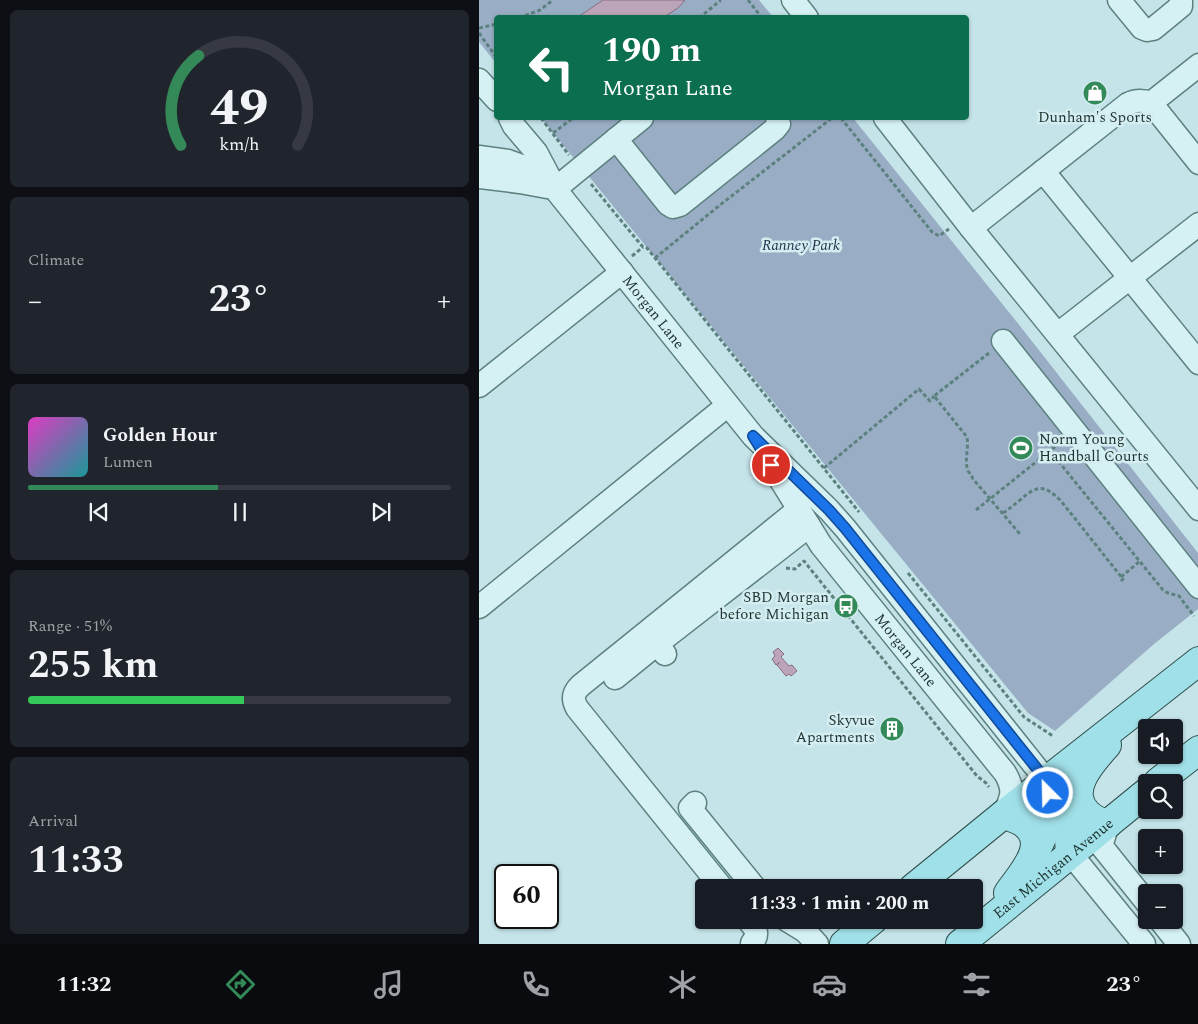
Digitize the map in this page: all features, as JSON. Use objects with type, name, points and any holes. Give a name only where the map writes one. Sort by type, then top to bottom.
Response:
[{"type":"main road","points":[[924,879],[1046,780],[1198,661]]},
{"type":"main road","points":[[1071,853],[1068,819],[1071,802],[1091,764],[1136,710]]},
{"type":"main road","points":[[1168,774],[1198,750]]},
{"type":"main road","points":[[1082,779],[1079,799],[1084,810],[1092,818],[1107,824]]},
{"type":"main road","points":[[989,920],[1033,856],[1043,838],[1049,812],[1046,780]]},
{"type":"main road","name":"East Michigan Avenue","points":[[960,944],[1138,799]]},
{"type":"main road","points":[[1004,814],[1022,822],[1030,832],[1035,842],[1033,856]]},
{"type":"main road","points":[[844,944],[862,929]]},
{"type":"street","points":[[793,0],[805,15]]},
{"type":"street","points":[[1119,0],[1142,28],[1147,30],[1153,29],[1181,6],[1181,0]]},
{"type":"street","points":[[1151,103],[1198,65]]},
{"type":"street","points":[[479,80],[494,97]]},
{"type":"street","points":[[967,223],[1043,171],[1135,100],[1151,103],[1198,163]]},
{"type":"street","points":[[511,120],[536,152],[555,189]]},
{"type":"street","points":[[555,189],[640,120]]},
{"type":"street","points":[[616,139],[668,204],[673,207],[680,205],[775,129],[779,124],[778,120]]},
{"type":"street","points":[[887,120],[967,223],[1198,509]]},
{"type":"street","name":"Morgan Lane","points":[[479,157],[509,161],[522,166],[555,189],[753,436],[829,510],[1046,780]]},
{"type":"street","points":[[1043,171],[1198,363]]},
{"type":"street","points":[[479,177],[555,189]]},
{"type":"street","points":[[1058,334],[1198,224]]},
{"type":"street","points":[[479,386],[622,272]]},
{"type":"street","points":[[1003,341],[1198,587]]},
{"type":"street","points":[[479,607],[728,405]]},
{"type":"street","name":"Morgan Lane","points":[[753,436],[821,545],[1005,773],[1010,782],[1012,792],[1010,802],[1004,814]]},
{"type":"street","points":[[615,678],[661,649],[804,518]]},
{"type":"street","points":[[715,879],[577,708],[574,703],[575,691],[804,518]]},
{"type":"street","points":[[905,649],[927,631]]},
{"type":"street","points":[[695,803],[689,808],[748,879]]},
{"type":"street","points":[[1107,824],[1103,848],[1138,892]]},
{"type":"street","points":[[1071,853],[1143,944]]},
{"type":"street","points":[[1092,881],[1114,863]]},
{"type":"street","points":[[752,944],[757,934],[755,929]]},
{"type":"street","points":[[802,929],[817,944]]},
{"type":"street","points":[[1167,929],[1179,944]]},
{"type":"path","points":[[527,15],[540,10],[553,0]]},
{"type":"path","points":[[703,15],[721,0]]},
{"type":"path","points":[[748,0],[760,15]]},
{"type":"path","points":[[479,28],[494,25]]},
{"type":"path","points":[[479,33],[494,54]]},
{"type":"path","points":[[542,120],[579,169],[643,247],[647,248],[861,515]]},
{"type":"path","points":[[553,134],[570,120]]},
{"type":"path","points":[[655,258],[829,120]]},
{"type":"path","points":[[843,120],[932,232],[939,236],[967,223]]},
{"type":"path","points":[[824,468],[919,389],[930,401],[1003,341]]},
{"type":"path","points":[[934,396],[967,437],[968,470],[1020,534]]},
{"type":"path","points":[[976,510],[1065,439]]},
{"type":"path","points":[[1050,451],[1163,590],[1179,596],[1194,616]]},
{"type":"path","points":[[1003,514],[1033,489],[1048,490],[1061,502],[1121,579],[1140,561]]},
{"type":"path","points":[[784,568],[795,569],[804,561],[977,776],[989,787]]},
{"type":"path","points":[[905,570],[1024,718],[1053,736]]},
{"type":"green space","points":[[479,0],[759,0],[771,15],[494,15],[494,61],[479,42]]},
{"type":"green space","name":"Ranney Park","points":[[543,120],[855,120],[1020,326],[1198,553],[1198,609],[1154,644],[1055,731],[1028,713]]},
{"type":"shaded area","points":[[603,0],[685,0],[678,8],[667,15],[581,15]]},
{"type":"shaded area","points":[[778,648],[784,654],[781,657],[789,666],[792,665],[797,671],[791,676],[789,674],[786,676],[777,665],[780,662],[776,665],[772,659],[775,656],[773,652]]},
{"type":"place","name":"Dunham's Sports","points":[[1095,93]]},
{"type":"place","name":"Norm Young Handball Courts","points":[[1021,448]]},
{"type":"place","name":"SBD Morgan before Michigan","points":[[846,606]]},
{"type":"place","name":"Skyvue Apartments","points":[[892,729]]},
{"type":"route","points":[[771,465],[753,436],[845,528],[1046,780],[1048,793]]}]
